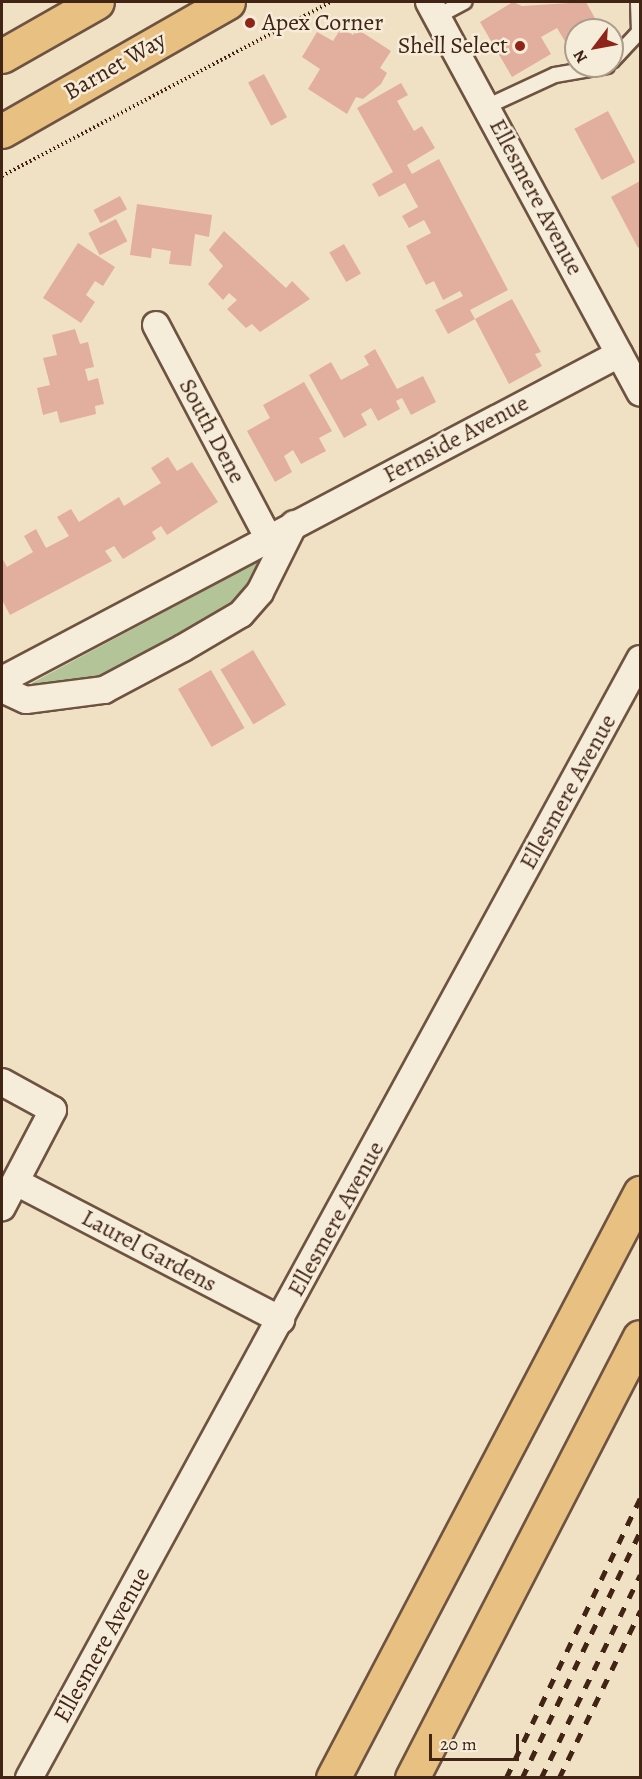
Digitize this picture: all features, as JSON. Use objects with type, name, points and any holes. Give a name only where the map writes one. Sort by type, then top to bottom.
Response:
[{"type":"highway","points":[[2,56],[97,2]]},
{"type":"highway","name":"Barnet Way","points":[[2,131],[228,2]]},
{"type":"highway","points":[[333,1778],[640,1193]]},
{"type":"highway","points":[[412,1778],[640,1337]]},
{"type":"street","name":"Ellesmere Avenue","points":[[434,9],[640,393]]},
{"type":"street","name":"South Dene","points":[[156,326],[268,537]]},
{"type":"street","name":"Fernside Avenue","points":[[2,680],[268,537],[619,354]]},
{"type":"street","points":[[2,689],[26,700],[104,690],[183,648],[241,614],[260,592],[294,524]]},
{"type":"street","name":"Ellesmere Avenue","points":[[29,1778],[640,659]]},
{"type":"street","points":[[2,1082],[53,1110],[2,1207]]},
{"type":"street","name":"Laurel Gardens","points":[[16,1182],[281,1320]]},
{"type":"lane","points":[[434,9],[464,2]]},
{"type":"lane","points":[[624,48],[639,32],[638,2]]},
{"type":"lane","points":[[488,106],[555,75],[564,73]]},
{"type":"path","points":[[2,176],[330,2]]},
{"type":"green space","points":[[261,560],[267,562],[236,609],[86,687],[32,689],[32,683]]},
{"type":"building","name":"Shell Select","points":[[513,2],[522,6],[586,2],[595,18],[564,18],[564,40],[557,28],[541,37],[551,54],[512,77],[480,22]]},
{"type":"building","points":[[342,27],[353,35],[357,29],[391,51],[380,68],[387,73],[381,84],[363,99],[356,97],[347,114],[308,89],[320,69],[302,57],[317,32],[333,41]]},
{"type":"building","points":[[264,74],[287,117],[271,126],[248,82]]},
{"type":"building","points":[[401,83],[408,95],[397,101],[414,131],[422,126],[435,148],[407,165],[412,174],[439,159],[508,290],[470,310],[475,319],[448,334],[435,310],[463,296],[460,291],[443,300],[434,281],[426,285],[406,246],[431,233],[424,220],[409,228],[402,216],[418,207],[405,183],[379,197],[372,184],[393,172],[357,108]]},
{"type":"building","points":[[608,111],[635,162],[602,180],[574,129]]},
{"type":"building","points":[[640,181],[640,246],[638,248],[611,197]]},
{"type":"building","points":[[120,196],[127,209],[101,223],[94,210]]},
{"type":"building","points":[[137,204],[212,215],[209,237],[195,234],[191,266],[169,264],[171,251],[152,248],[151,258],[130,255]]},
{"type":"building","points":[[116,219],[127,241],[100,255],[88,233]]},
{"type":"building","points":[[224,231],[286,288],[292,281],[310,299],[260,332],[252,324],[246,328],[227,309],[237,300],[229,293],[223,300],[208,284],[223,266],[209,250]]},
{"type":"building","points":[[78,243],[115,267],[103,286],[95,281],[86,295],[95,302],[81,323],[43,298]]},
{"type":"building","points":[[344,244],[361,273],[346,282],[329,252]]},
{"type":"building","points":[[512,299],[541,352],[535,354],[542,366],[509,384],[475,319]]},
{"type":"building","points":[[75,329],[80,344],[88,342],[94,367],[85,369],[88,381],[98,378],[104,404],[95,406],[96,414],[60,423],[57,411],[43,415],[37,388],[50,385],[43,358],[57,355],[52,335]]},
{"type":"building","points":[[375,349],[397,389],[423,376],[436,402],[411,415],[402,398],[396,401],[400,409],[378,421],[371,408],[361,414],[367,425],[344,438],[309,375],[331,362],[341,380],[369,365],[364,356]]},
{"type":"building","points":[[304,382],[332,431],[319,438],[326,451],[301,464],[293,450],[284,456],[292,472],[275,482],[247,431],[270,418],[263,405]]},
{"type":"building","points":[[168,457],[177,471],[192,462],[218,502],[167,535],[161,526],[152,532],[156,539],[123,559],[114,546],[105,551],[112,561],[10,615],[2,600],[2,558],[7,567],[33,552],[24,536],[36,529],[46,548],[69,536],[57,517],[71,509],[79,522],[119,497],[124,506],[161,483],[151,468]]},
{"type":"building","points":[[253,650],[286,705],[253,724],[220,670]]},
{"type":"building","points":[[211,670],[244,728],[212,747],[178,689]]},
{"type":"railway","points":[[506,1778],[640,1498]]},
{"type":"railway","points":[[522,1778],[640,1532]]},
{"type":"railway","points":[[541,1778],[640,1575]]},
{"type":"railway","points":[[559,1778],[640,1611]]},
{"type":"place","name":"Apex Corner","points":[[250,23]]},
{"type":"place","name":"Shell Select","points":[[520,46]]}]
